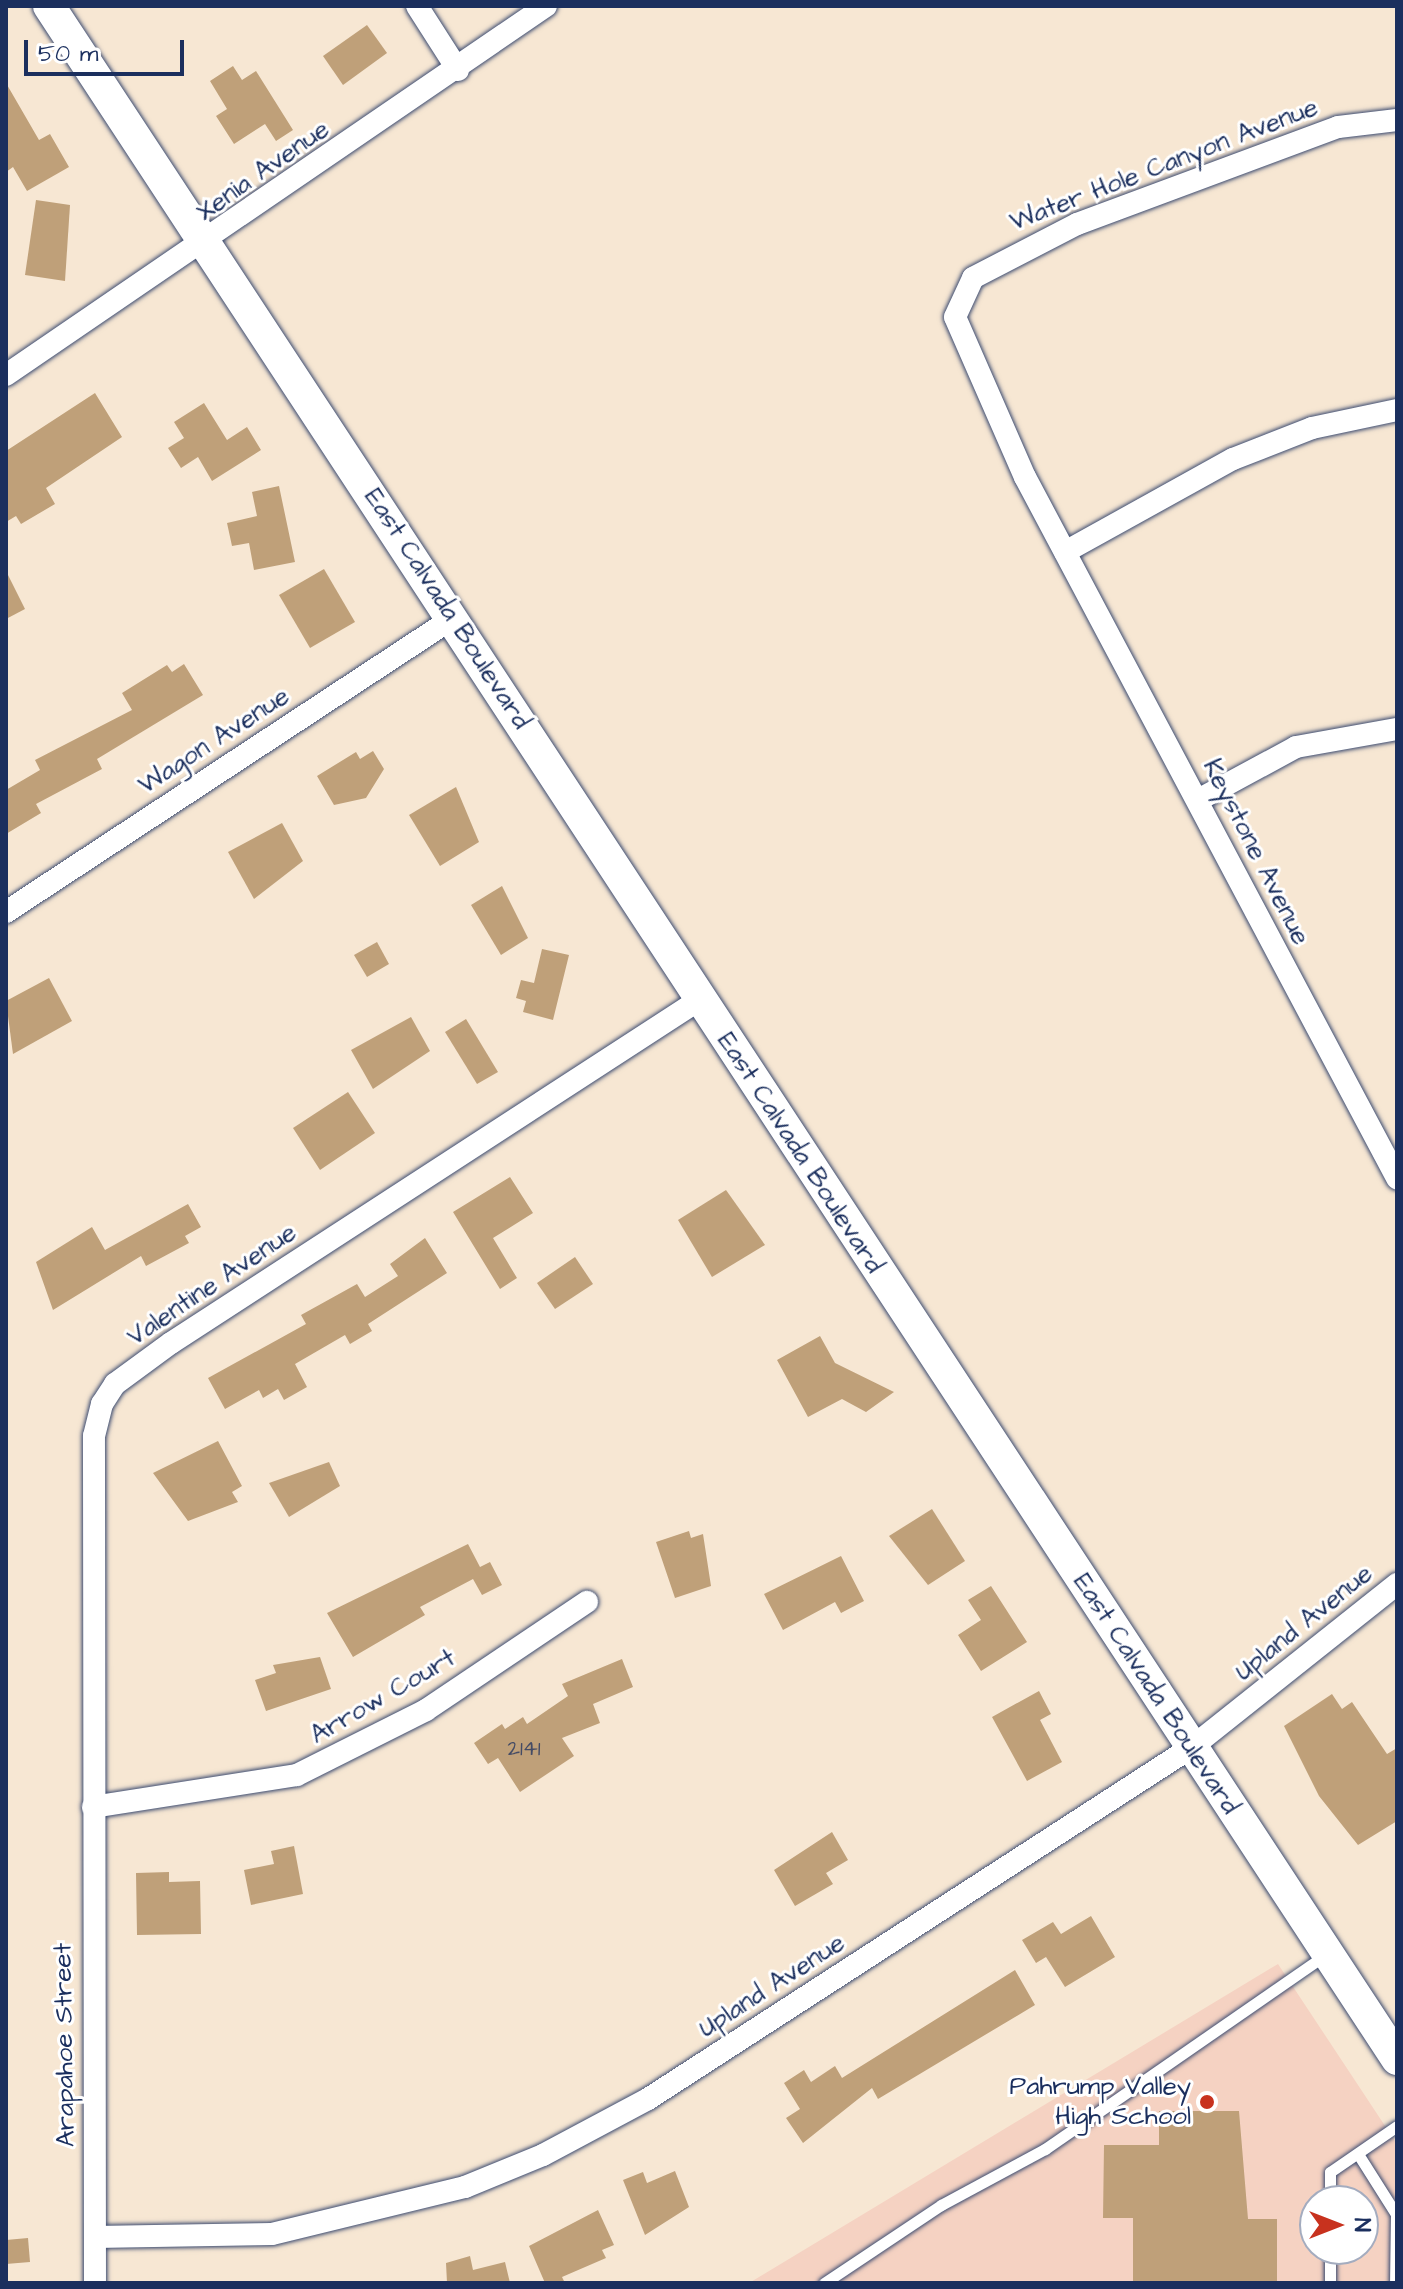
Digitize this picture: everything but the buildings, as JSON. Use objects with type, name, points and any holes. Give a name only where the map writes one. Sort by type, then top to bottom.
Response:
[{"type":"main road","name":"East Calvada Boulevard","points":[[49,6],[1397,2059]]},
{"type":"street","points":[[417,6],[458,70]]},
{"type":"street","name":"Xenia Avenue","points":[[6,375],[205,245],[546,6]]},
{"type":"street","name":"Water Hole Canyon Avenue","points":[[1065,552],[957,332],[960,296],[973,278],[1077,224],[1236,162],[1338,127],[1397,120]]},
{"type":"street","points":[[1065,552],[1233,459],[1312,428],[1397,410]]},
{"type":"street","name":"Keystone Avenue","points":[[1065,552],[1200,799],[1230,871],[1394,1168]]},
{"type":"street","name":"Wagon Avenue","points":[[6,912],[453,618]]},
{"type":"street","points":[[1200,799],[1296,747],[1337,734],[1397,729]]},
{"type":"street","name":"Valentine Avenue","points":[[93,1807],[94,1436],[115,1384],[699,1000]]},
{"type":"street","name":"Upland Avenue","points":[[95,2237],[272,2234],[452,2191],[543,2155],[648,2099],[1192,1747],[1397,1584]]},
{"type":"street","name":"Arrow Court","points":[[93,1807],[253,1786],[353,1752],[587,1602]]},
{"type":"street","name":"Arapahoe Street","points":[[93,1807],[95,2283]]},
{"type":"lane","points":[[824,2283],[941,2205],[1045,2149],[1327,1954]]},
{"type":"lane","points":[[1330,2185],[1330,2172],[1397,2126]]},
{"type":"lane","points":[[1358,2154],[1397,2214],[1395,2283]]},
{"type":"shaded area","name":"Pahrump Valley High School","points":[[1278,1964],[1397,2144],[1397,2283],[749,2283]]},
{"type":"place","name":"Pahrump Valley High School","points":[[1207,2102]]}]
